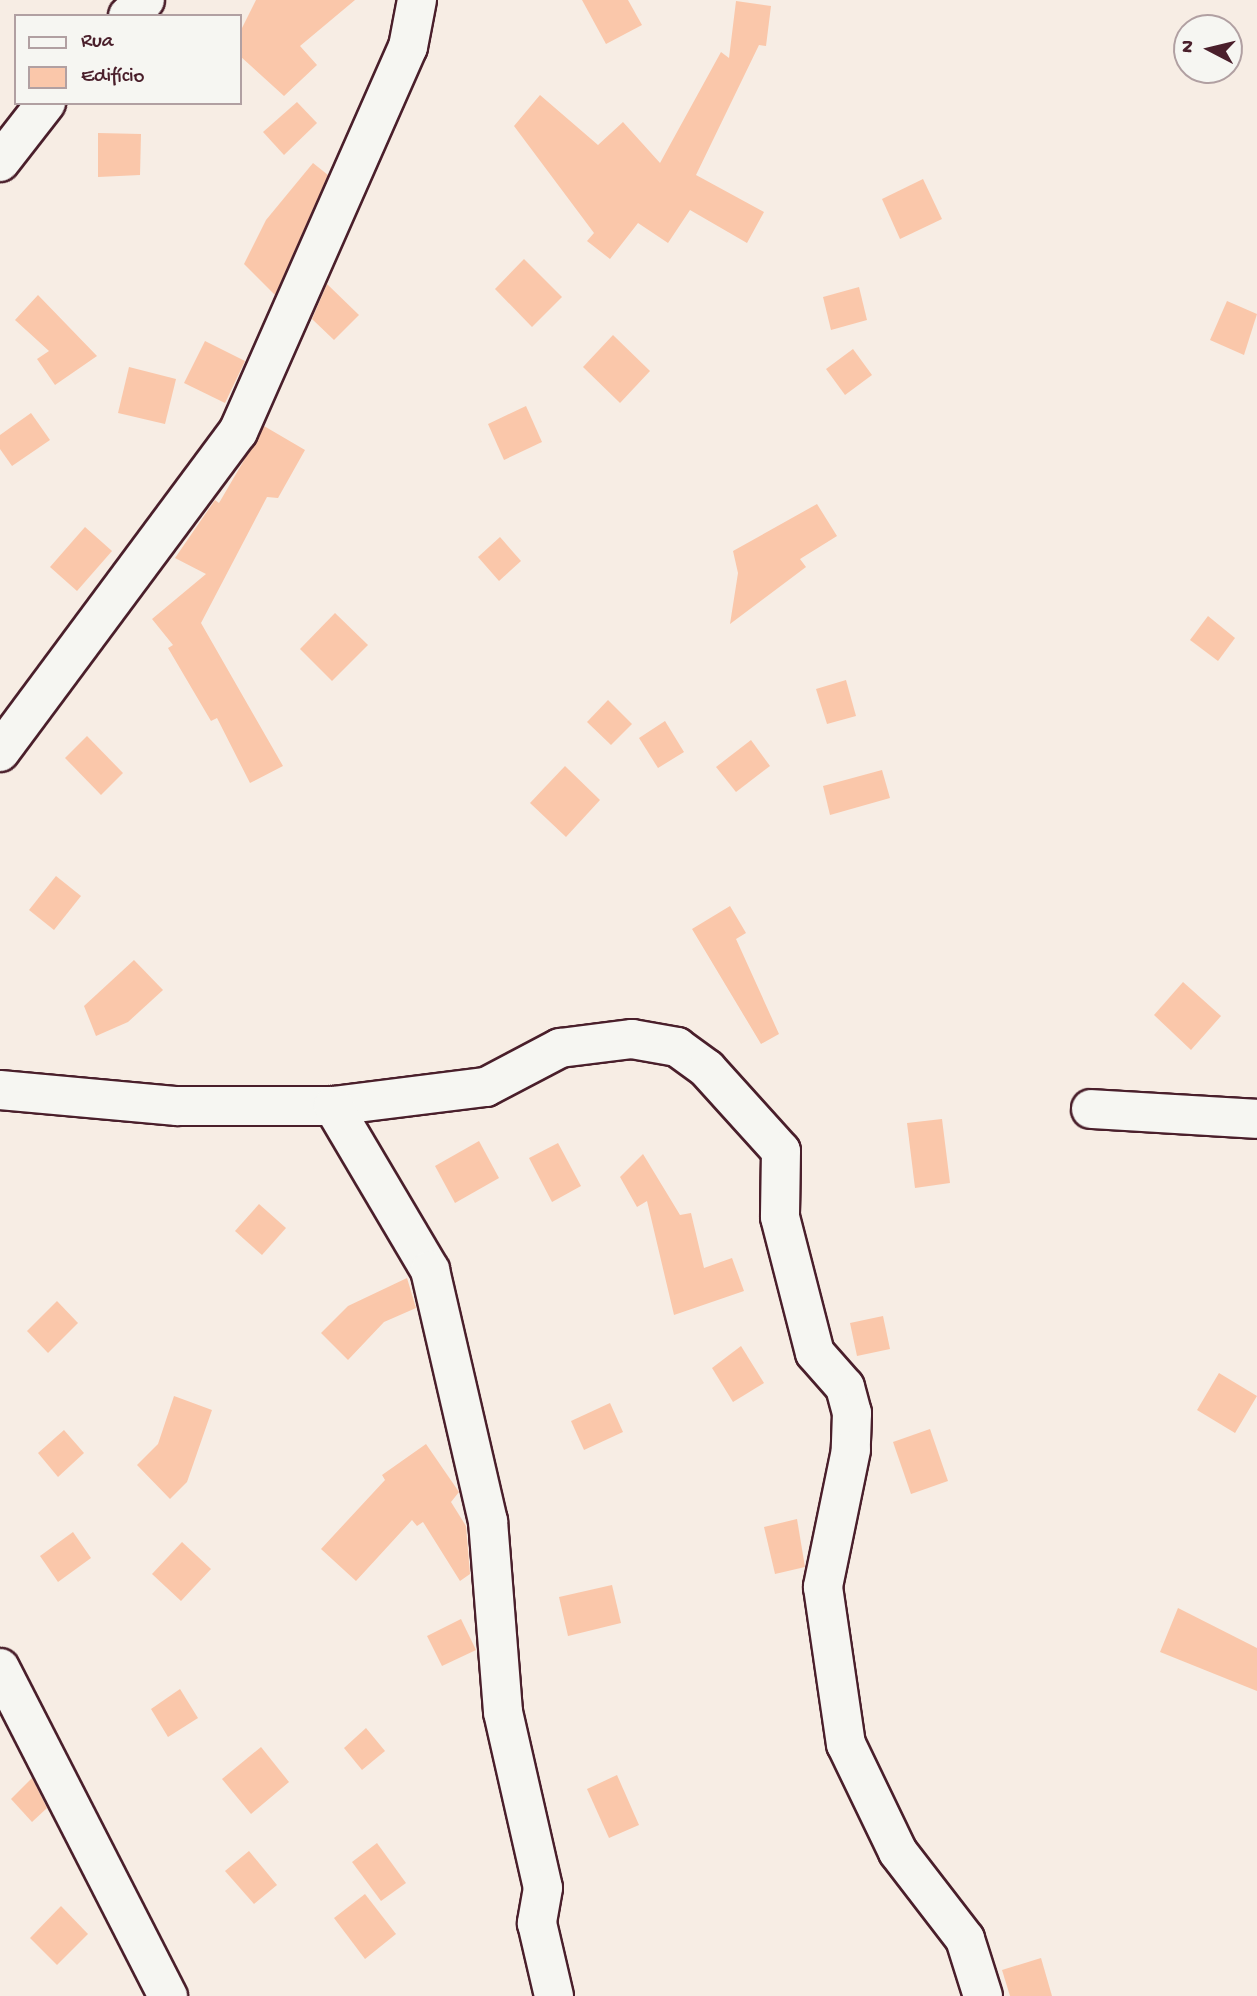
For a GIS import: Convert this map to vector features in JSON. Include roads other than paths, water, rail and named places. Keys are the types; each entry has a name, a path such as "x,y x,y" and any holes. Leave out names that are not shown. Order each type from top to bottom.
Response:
{"street":[{"path":"130,14 145,0"},
{"path":"0,752 239,432 408,47 417,0"},
{"path":"0,162 44,105"},
{"path":"0,1090 177,1106 333,1106 486,1087 560,1048 632,1039 677,1047 706,1069 781,1151 780,1217 815,1353 845,1387 852,1413 851,1450 822,1587 846,1744 898,1852 965,1939 983,1996"},
{"path":"333,1106 430,1270 488,1521 503,1712 543,1888 537,1923 554,1996"},
{"path":"1091,1109 1257,1119"},
{"path":"0,1668 168,1996"}]}
